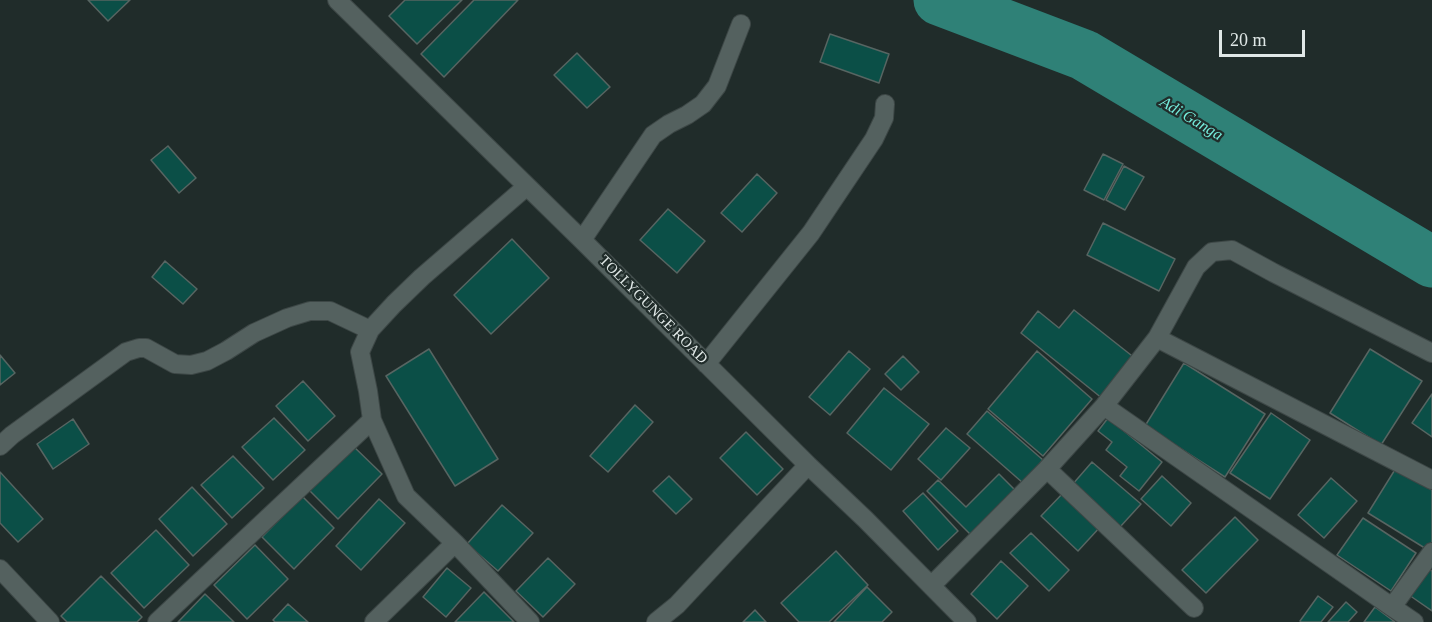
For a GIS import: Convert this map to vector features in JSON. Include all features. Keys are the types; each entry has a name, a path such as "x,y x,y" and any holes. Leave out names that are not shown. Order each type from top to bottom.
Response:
{"street":[{"name":"TOLLYGUNGE ROAD","path":"337,0 967,622"},
{"path":"582,240 653,135 703,104 717,86 741,24"},
{"path":"706,364 811,233 874,140 884,118 885,104"},
{"path":"526,187 394,304 369,330 360,352 372,420 406,496 455,543 530,622"},
{"path":"932,585 1047,469 1104,406 1157,338 1196,267 1212,252 1232,250 1432,353"},
{"path":"0,446 126,352 146,348 175,364 191,365 207,361 254,333 287,318 310,311 330,311 369,330"},
{"path":"1157,338 1432,480"},
{"path":"1104,406 1414,622"},
{"path":"157,622 372,420"},
{"path":"656,622 677,605 807,465"},
{"path":"1047,469 1194,608"},
{"path":"374,622 455,543"},
{"path":"1392,607 1432,552"},
{"path":"0,568 50,622"}],"building":[{"path":"88,0 130,0 108,21"},
{"path":"405,0 462,0 417,44 389,16"},
{"path":"474,0 518,0 444,77 421,54"},
{"path":"830,34 889,54 879,83 820,62"},
{"path":"577,53 610,87 587,108 554,75"},
{"path":"168,146 196,178 179,193 151,160"},
{"path":"1103,154 1123,164 1104,200 1084,190"},
{"path":"1124,166 1144,177 1125,210 1106,200"},
{"path":"757,174 777,193 742,232 721,213"},
{"path":"668,209 705,241 677,273 640,240"},
{"path":"1103,223 1175,259 1159,291 1087,255"},
{"path":"512,239 549,278 491,334 454,295"},
{"path":"165,261 197,289 183,304 152,277"},
{"path":"1074,310 1136,359 1103,399 1021,333 1038,311 1059,328"},
{"path":"429,349 498,459 455,486 386,376"},
{"path":"1370,349 1422,381 1381,445 1330,413"},
{"path":"849,351 870,369 830,415 809,397"},
{"path":"1037,351 1092,399 1043,456 988,409"},
{"path":"0,355 15,373 0,385"},
{"path":"903,356 919,372 901,390 885,374"},
{"path":"1184,363 1265,414 1225,477 1145,426"},
{"path":"303,381 335,416 308,441 276,406"},
{"path":"884,388 929,424 891,470 847,433"},
{"path":"1432,394 1432,437 1412,423"},
{"path":"635,405 653,422 608,472 590,456"},
{"path":"987,411 1043,460 1023,483 967,434"},
{"path":"1271,413 1310,440 1270,499 1230,473"},
{"path":"274,418 305,450 273,480 242,447"},
{"path":"1108,418 1162,462 1139,491 1120,476 1127,467 1106,450 1112,442 1098,431"},
{"path":"73,419 89,444 53,469 37,444"},
{"path":"946,428 970,448 941,480 918,459"},
{"path":"746,432 783,469 757,495 720,458"},
{"path":"351,444 382,474 338,519 307,488"},
{"path":"233,456 264,488 232,518 201,485"},
{"path":"1092,462 1141,504 1120,527 1072,485"},
{"path":"1396,468 1432,490 1432,543 1428,550 1368,513"},
{"path":"0,472 43,519 18,542 0,523"},
{"path":"999,474 1016,491 972,536 927,491 938,480 966,507"},
{"path":"669,476 692,499 676,514 653,491"},
{"path":"1162,476 1191,503 1171,526 1141,499"},
{"path":"1331,478 1357,501 1324,538 1298,515"},
{"path":"192,487 227,524 193,556 159,519"},
{"path":"1065,491 1101,526 1078,551 1041,516"},
{"path":"923,493 958,531 938,550 903,511"},
{"path":"302,496 334,528 294,569 262,537"},
{"path":"379,499 405,523 361,570 336,546"},
{"path":"502,505 533,533 498,571 467,544"},
{"path":"1235,517 1258,540 1206,593 1182,570"},
{"path":"1363,518 1416,553 1391,591 1337,555"},
{"path":"156,530 189,565 144,608 111,573"},
{"path":"1031,533 1069,570 1049,591 1010,553"},
{"path":"255,545 288,579 247,619 214,585"},
{"path":"836,551 868,585 829,622 799,622 781,603"},
{"path":"548,558 575,584 543,617 516,591"},
{"path":"1001,561 1028,586 997,619 971,594"},
{"path":"447,568 471,588 446,617 423,597"},
{"path":"1427,568 1432,571 1432,611 1409,595"},
{"path":"101,576 142,617 137,622 67,622 61,616"},
{"path":"867,587 892,612 882,622 834,622"},
{"path":"484,592 514,622 455,622"},
{"path":"205,594 234,622 178,622"},
{"path":"1318,596 1333,607 1321,622 1301,622 1300,621"},
{"path":"1346,602 1357,612 1348,622 1328,622"},
{"path":"288,604 308,622 275,622 273,620"},
{"path":"1375,607 1395,622 1364,622"},
{"path":"755,610 766,622 743,622"}],"waterway":[{"name":"Adi Ganga","path":"939,0 1084,55 1432,262"}]}
